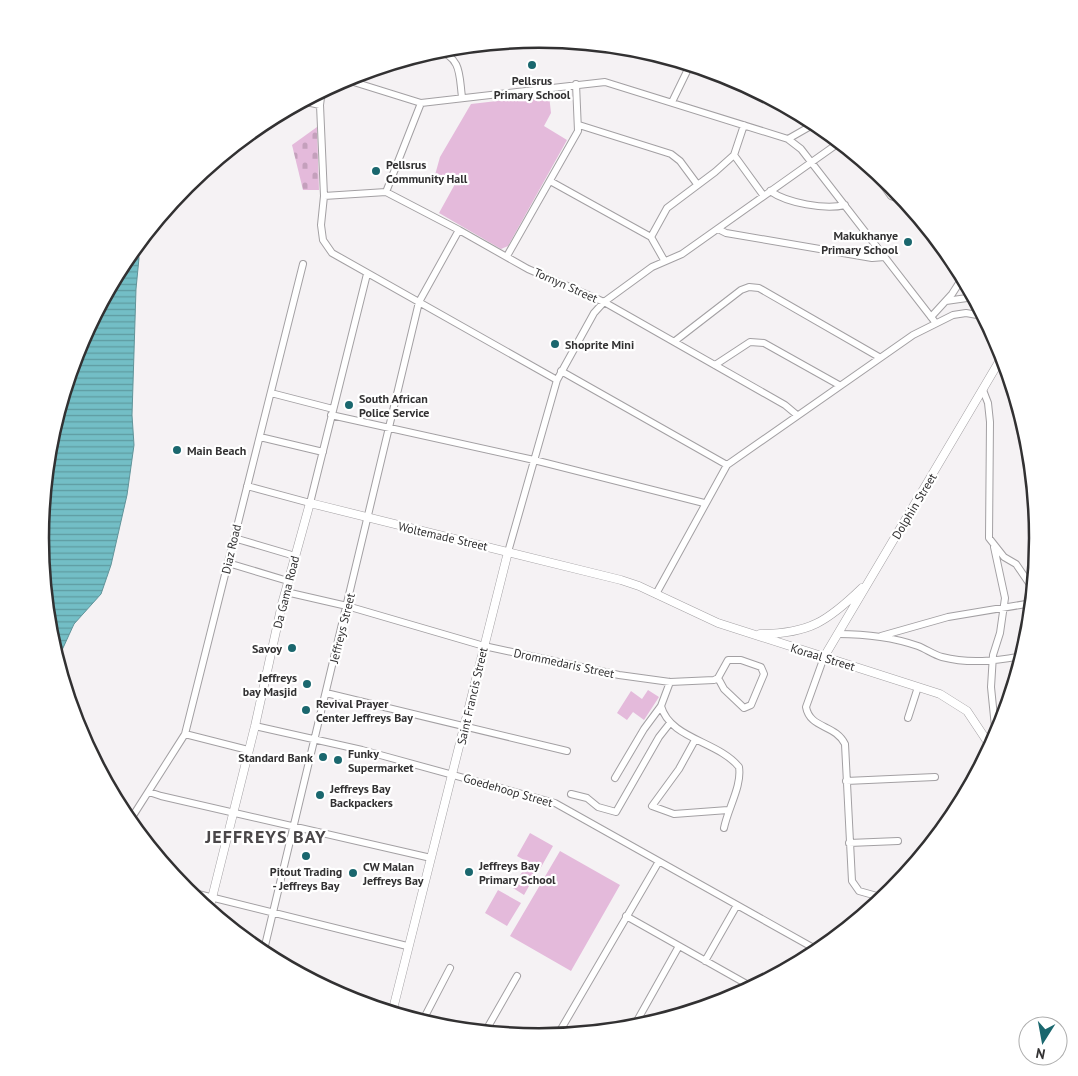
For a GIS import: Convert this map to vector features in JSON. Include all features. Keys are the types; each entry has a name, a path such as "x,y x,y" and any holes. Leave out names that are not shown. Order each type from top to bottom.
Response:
{"street":[{"path":"450,56 458,66 462,98"},
{"path":"672,102 687,71"},
{"path":"357,83 421,103 576,84 610,83 788,139 801,149 933,320"},
{"path":"507,256 550,181 579,125 576,84"},
{"path":"321,99 324,196 321,225 323,240 332,253 557,380"},
{"path":"324,196 386,192 421,103"},
{"path":"311,104 320,106"},
{"path":"579,125 671,154 680,161 697,184"},
{"path":"651,237 667,208 715,172 734,155 744,125"},
{"path":"788,139 808,128"},
{"name":"Saint Francis Street","path":"394,1006 407,946 454,774 508,552 561,371 594,313 604,302 664,260 672,260 682,254 834,146"},
{"path":"734,155 763,195"},
{"path":"550,181 651,237 664,260"},
{"path":"770,191 777,196 831,208 845,206"},
{"name":"Tornyn Street","path":"386,192 528,269 604,302 675,341 797,415"},
{"path":"718,229 726,233 872,258 885,257"},
{"name":"Jeffreys Street","path":"265,945 420,302 459,230"},
{"name":"Diaz Road","path":"134,815 185,734 303,264"},
{"name":"Da Gama Road","path":"211,902 248,750 256,726 288,582 368,274"},
{"path":"933,320 958,283"},
{"path":"675,341 741,290 749,287 759,288 879,357"},
{"path":"946,300 967,299"},
{"path":"656,594 704,503 727,465 838,385 933,320 966,312 975,314"},
{"path":"715,365 750,342 756,341 764,343 838,385"},
{"name":"Dolphin Street","path":"824,657 997,365"},
{"path":"561,371 727,465"},
{"path":"983,390 988,403 990,422 989,538 1004,557 1016,564 1027,580"},
{"path":"271,393 390,429 534,460 704,503"},
{"path":"260,436 323,452"},
{"name":"Woltemade Street","path":"247,486 640,586"},
{"path":"234,538 295,556"},
{"path":"994,545 1005,598 992,661 995,719"},
{"path":"228,562 288,582"},
{"path":"751,634 804,630 822,622 838,612 870,580"},
{"name":"Koraal Street","path":"640,586 718,623 940,694 966,711 986,740"},
{"name":"Drommedaris Street","path":"286,592 347,606 484,646 619,675 670,682 714,680 718,678"},
{"path":"880,636 948,617 1025,605"},
{"path":"838,634 880,636 916,645 941,657 992,661 1015,657"},
{"path":"824,657 806,708 808,714 816,723 836,731 841,736 844,744 851,873 854,886 864,893 874,896"},
{"path":"728,660 741,660 761,667 764,674 751,705 744,708 724,689 718,678 728,660"},
{"path":"615,778 644,729 661,706 670,682"},
{"path":"908,718 918,687"},
{"path":"326,693 567,751"},
{"path":"661,706 664,715 670,723 695,740 725,753 739,767 739,783 728,810 724,828"},
{"path":"571,794 587,798 598,807 616,812 659,737 670,723"},
{"name":"Goedehoop Street","path":"256,726 454,774 554,803 658,863 811,947"},
{"path":"185,734 248,750"},
{"path":"695,740 679,769 652,806 674,814 728,810"},
{"path":"846,782 935,777"},
{"path":"149,792 432,858"},
{"path":"849,843 898,841"},
{"path":"561,1027 658,863"},
{"path":"204,896 407,946"},
{"path":"705,961 737,905"},
{"path":"626,916 745,983"},
{"path":"637,1018 679,946"},
{"path":"426,1015 450,968"},
{"path":"489,1025 517,976"}],"green space":[{"path":"549,95 551,113 544,126 567,140 508,246 501,249 439,213 455,184 435,175 440,157 471,104"},
{"path":"317,127 319,190 303,190 292,145"},
{"path":"648,690 659,697 644,720 633,712 627,720 617,713 631,691 642,699"},
{"path":"530,833 553,846 540,869 517,856"},
{"path":"560,851 620,885 571,971 510,936"},
{"path":"526,865 537,872 524,895 513,888"},
{"path":"498,890 521,903 507,926 485,913"}],"water":[{"path":"138,255 132,415 134,445 127,495 111,565 101,594 74,624 62,651 53,602 48,538 53,474 58,442 65,411 86,350 114,293"}],"place":[{"name":"Pellsrus Primary School","path":"532,65"},
{"name":"Pellsrus Community Hall","path":"376,171"},
{"name":"Makukhanye Primary School","path":"908,242"},
{"name":"Shoprite Mini","path":"555,344"},
{"name":"South African Police Service","path":"349,405"},
{"name":"Main Beach","path":"177,450"},
{"name":"Savoy","path":"292,648"},
{"name":"Jeffreys bay Masjid","path":"307,684"},
{"name":"Revival Prayer Center Jeffreys Bay","path":"306,710"},
{"name":"Standard Bank","path":"323,757"},
{"name":"Funky Supermarket","path":"338,760"},
{"name":"Jeffreys Bay Backpackers","path":"320,795"},
{"name":"Pitout Trading - Jeffreys Bay","path":"306,856"},
{"name":"Jeffreys Bay Primary School","path":"469,872"},
{"name":"CW Malan Jeffreys Bay","path":"353,873"}],"district":[{"name":"JEFFREYS BAY","path":"266,836"}]}
